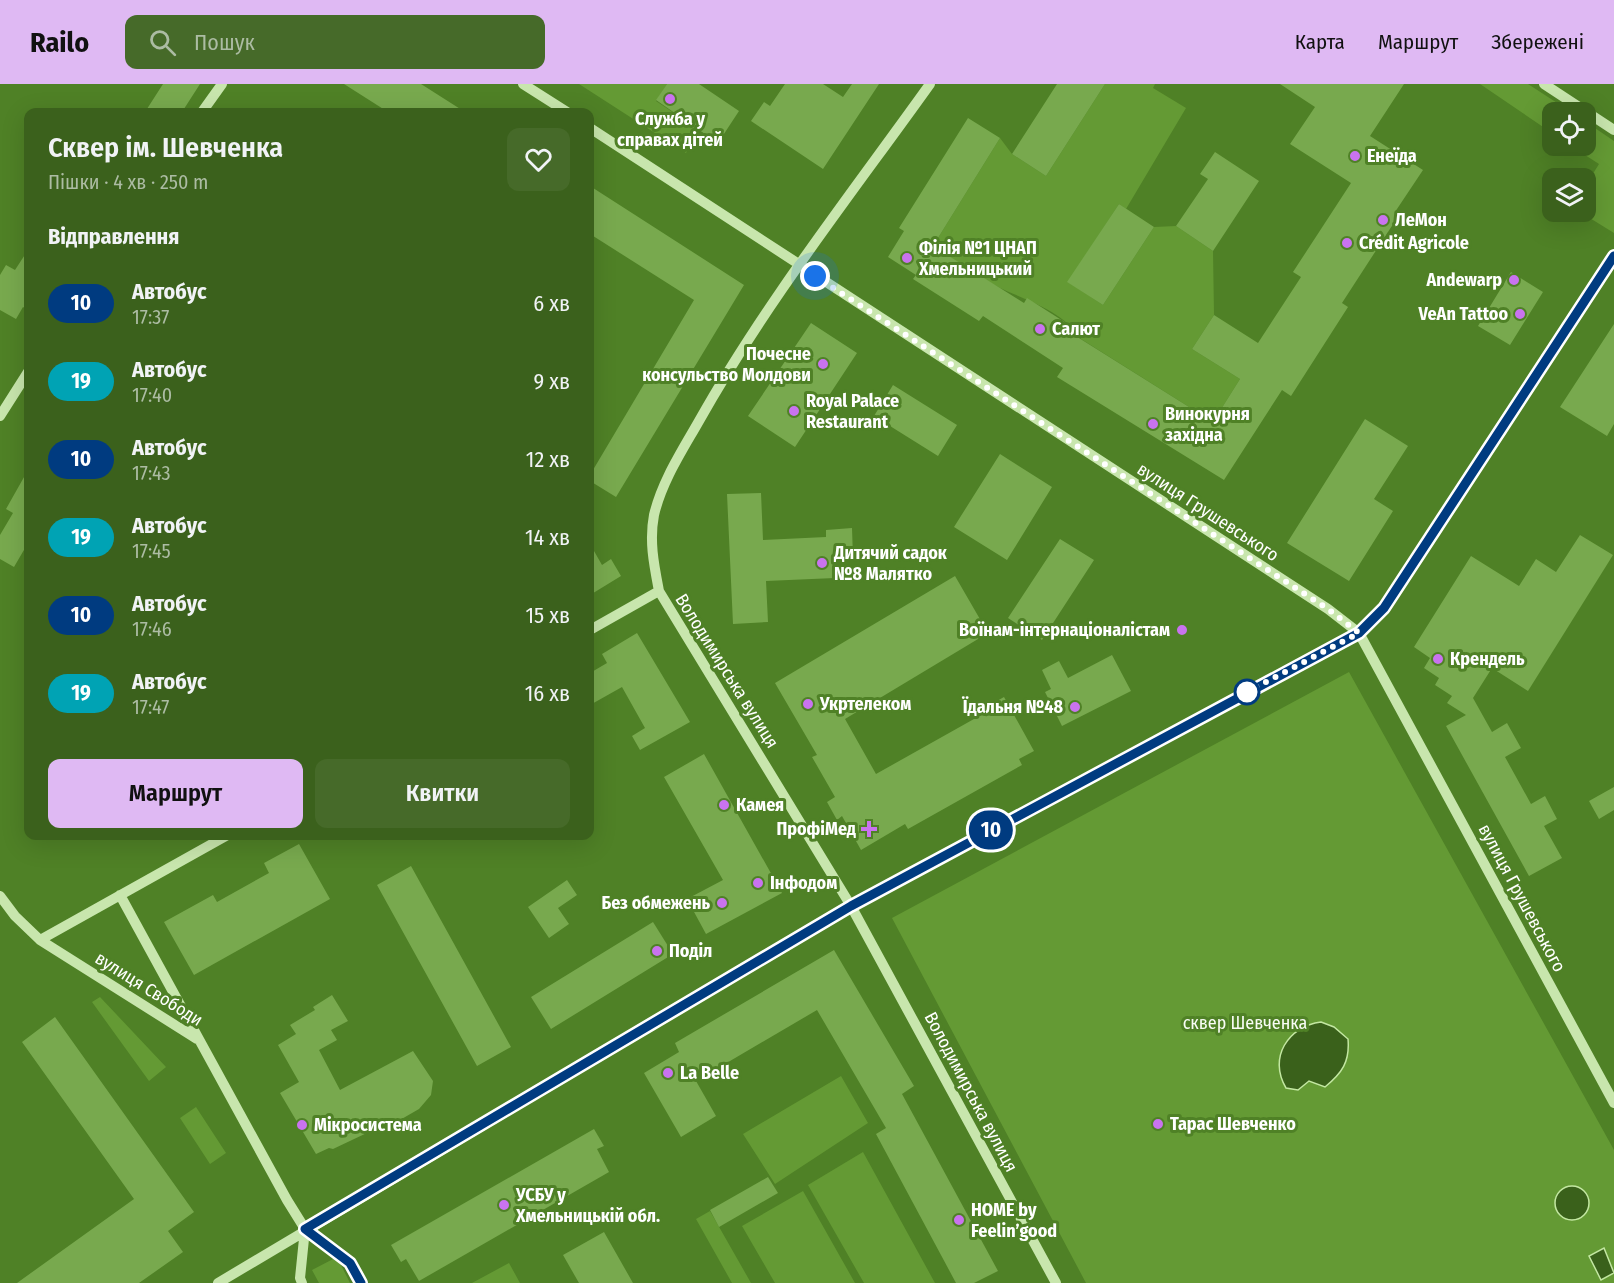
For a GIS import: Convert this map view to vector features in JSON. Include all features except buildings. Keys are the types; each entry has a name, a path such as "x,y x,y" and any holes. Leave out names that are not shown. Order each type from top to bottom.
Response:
{"street":[{"path":"205,108 222,84"},
{"path":"523,84 561,108"},
{"name":"Володимирська вулиця","path":"930,84 747,342 662,487 654,516 651,546 659,591 851,906 1056,1283"},
{"path":"1545,84 1614,130"},
{"name":"вулиця Грушевського","path":"594,131 1328,609 1359,633 1614,1103"},
{"path":"218,1283 305,1229 851,906 1359,633 1384,608 1614,256"},
{"path":"0,416 24,378"},
{"path":"594,628 659,591"},
{"path":"40,940 219,840"},
{"path":"120,895 200,1041"},
{"name":"вулиця Свободи","path":"0,896 15,916 40,940 200,1041 305,1229 350,1263 361,1283"},
{"path":"302,1283 300,1278 305,1229"}],"green space":[{"path":"579,84 667,84 656,101 698,129 686,153"},
{"path":"1105,84 1155,84 1153,88 1186,108 1126,209 1119,204 1068,282 1103,305 1154,227 1176,226 1213,251 1214,315 1192,349 1240,379 1213,422 1081,339 1074,329 1055,314 991,283 933,246 1000,138 1012,154 1046,176"},
{"path":"1480,84 1528,84 1556,102 1542,102 1542,126"},
{"path":"1596,129 1614,141 1614,233 1596,222 1596,169 1599,164 1587,156 1596,156"},
{"name":"сквер Шевченка","path":"1349,672 1614,1150 1614,1283 1086,1283 892,918"},
{"path":"100,997 166,1067 149,1081 92,1002"},
{"path":"841,1076 868,1123 775,1184 743,1134"},
{"path":"196,1107 226,1153 210,1164 180,1118"},
{"path":"863,1152 935,1283 864,1283 808,1185"},
{"path":"803,1191 855,1283 775,1283 742,1226"},
{"path":"710,1211 751,1283 732,1283 696,1219"},
{"path":"337,1257 350,1283 319,1283 312,1270"},
{"path":"509,1263 520,1283 472,1283"}],"shaded area":[{"path":"1321,1022 1334,1027 1348,1039 1348,1054 1344,1066 1325,1087 1309,1081 1298,1090 1286,1088 1279,1066 1284,1045 1299,1030"},
{"path":"1572,1186 1584,1191 1589,1203 1584,1215 1572,1220 1560,1215 1555,1203 1560,1191"},
{"path":"1604,1248 1614,1273 1601,1280 1589,1256"}],"bus line":[{"name":"10","path":"361,1283 350,1263 305,1229 851,906 1359,633 1384,608 1614,256"}],"place":[{"name":"Служба у справах дітей","path":"670,99"},
{"name":"Енеїда","path":"1355,156"},
{"name":"ЛеМон","path":"1383,220"},
{"name":"Crédit Agricole","path":"1347,243"},
{"name":"Філія №1 ЦНАП Хмельницький","path":"907,258"},
{"name":"Andewarp","path":"1514,280"},
{"name":"VeAn Tattoo","path":"1520,314"},
{"name":"Салют","path":"1040,329"},
{"name":"Почесне консульство Молдови","path":"823,364"},
{"name":"Royal Palace Restaurant","path":"794,411"},
{"name":"Винокурня західна","path":"1153,424"},
{"name":"Дитячий садок №8 Малятко","path":"822,563"},
{"name":"Воїнам-інтернаціоналістам","path":"1182,630"},
{"name":"Крендель","path":"1438,659"},
{"name":"Укртелеком","path":"808,704"},
{"name":"Їдальня №48","path":"1075,707"},
{"name":"Камея","path":"724,805"},
{"name":"ПрофіМед","path":"869,829"},
{"name":"Інфодом","path":"758,883"},
{"name":"Без обмежень","path":"722,903"},
{"name":"Поділ","path":"657,951"},
{"name":"La Belle","path":"668,1073"},
{"name":"Тарас Шевченко","path":"1158,1124"},
{"name":"Мікросистема","path":"302,1125"},
{"name":"УСБУ у Хмельницькій обл.","path":"504,1205"},
{"name":"HOME by Feelin’good","path":"959,1220"}],"route":[{"path":"815,276 1328,609 1359,633 1247,692"}]}
